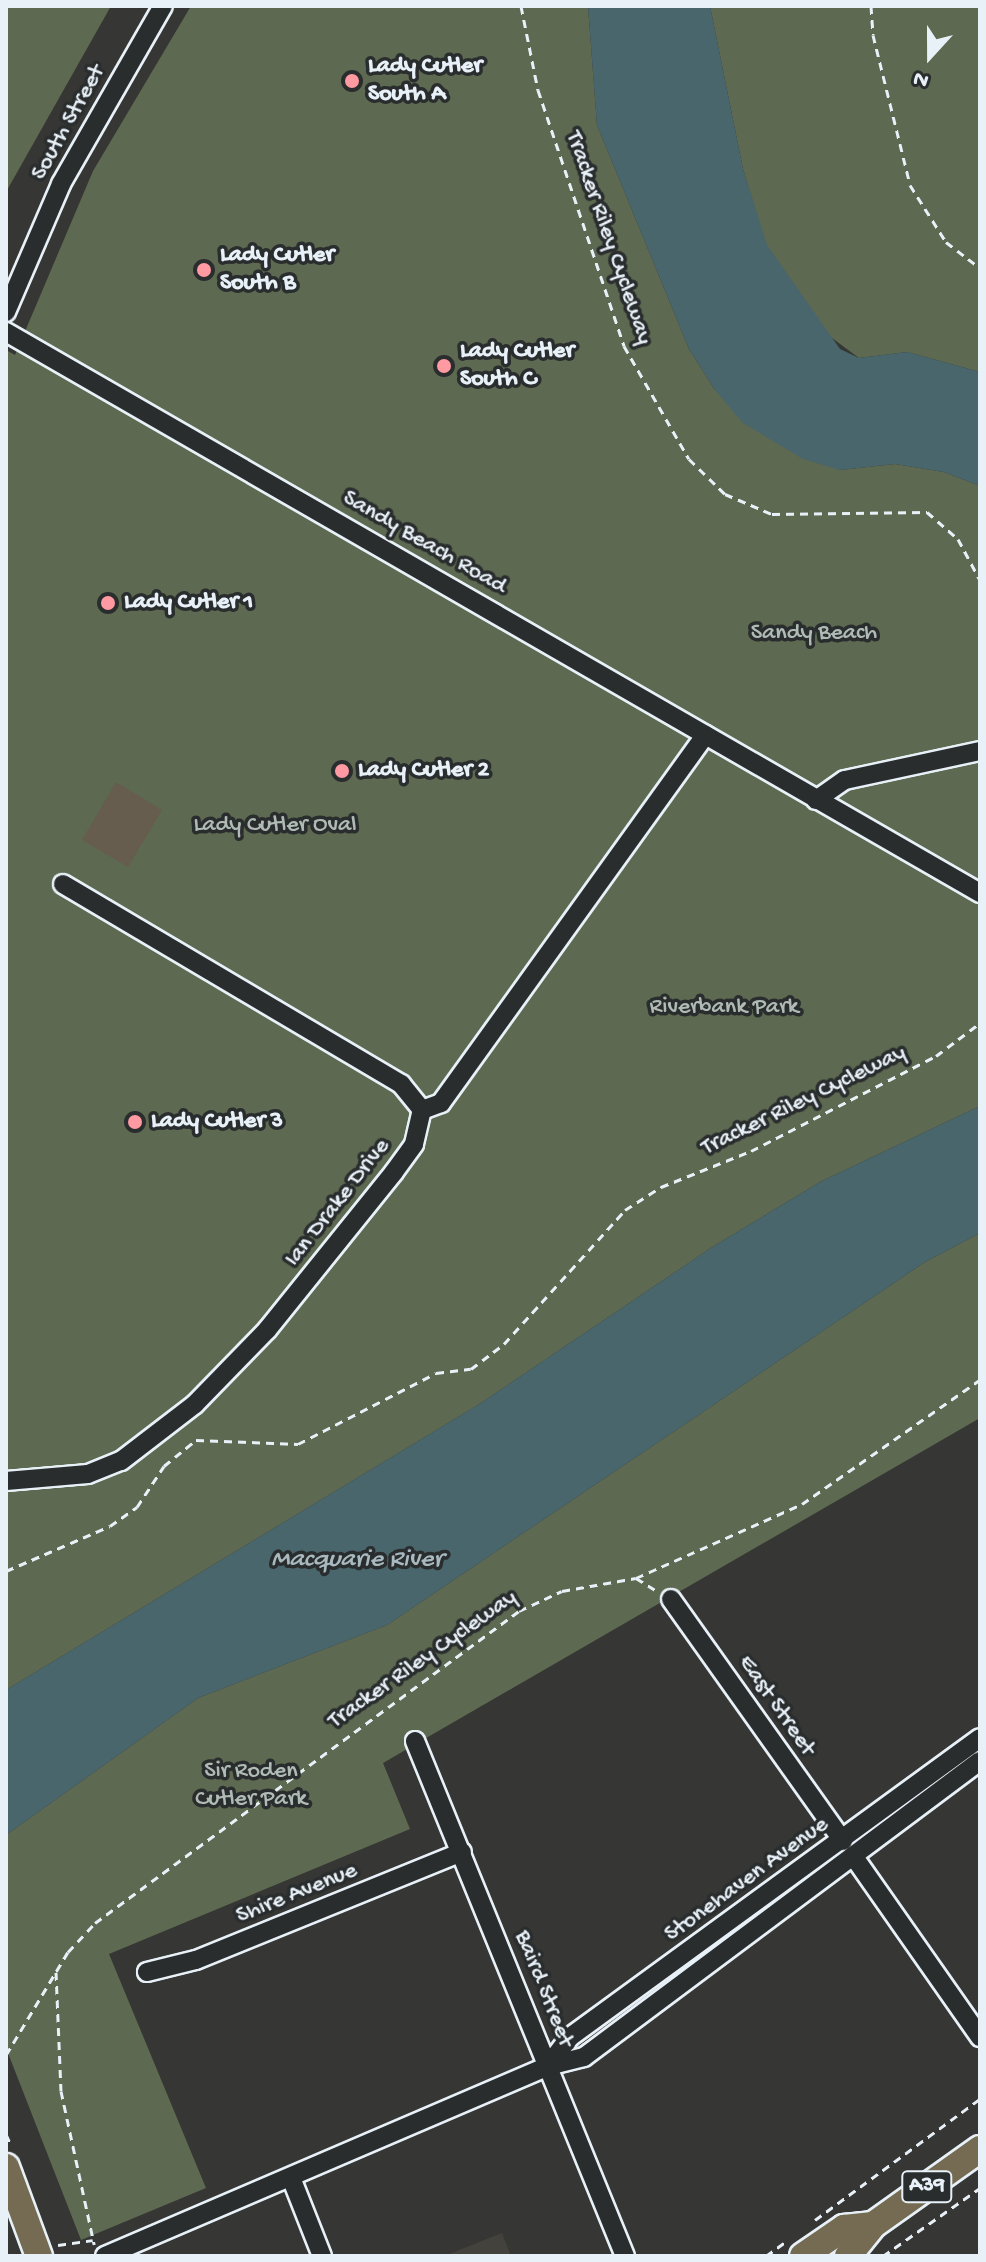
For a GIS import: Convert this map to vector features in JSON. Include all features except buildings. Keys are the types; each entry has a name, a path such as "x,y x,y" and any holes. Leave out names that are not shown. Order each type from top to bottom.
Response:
{"highway":[{"name":"A39","path":"848,2256 873,2225 980,2149"},
{"path":"6,2167 39,2256"},
{"name":"A39","path":"797,2247 844,2228 873,2225"}],"street":[{"name":"South Street","path":"6,312 61,184 158,8"},
{"name":"Sandy Beach Road","path":"6,332 980,893"},
{"path":"63,884 401,1084 422,1110 441,1103 449,1093 705,735"},
{"path":"816,800 845,780 980,751"},
{"name":"Ian Drake Drive","path":"6,1481 88,1474 121,1461 195,1404 341,1242 414,1144 422,1110"},
{"name":"East Street","path":"671,1599 977,2029"},
{"name":"Stonehaven Avenue","path":"848,1849 980,1738"},
{"name":"Baird Street","path":"415,1741 625,2256"},
{"name":"Stonehaven Avenue","path":"105,2256 292,2180 548,2066 570,2037 980,1761"},
{"name":"Shire Avenue","path":"147,1972 196,1960 462,1852"},
{"path":"292,2180 322,2256"}],"path":[{"name":"Tracker Riley Cycleway","path":"521,6 538,90 624,346 689,459 725,494 772,514 927,512 958,539 980,580"},
{"path":"871,6 873,35 910,185 946,242 980,268"},
{"name":"Tracker Riley Cycleway","path":"6,1571 110,1526 137,1507 164,1466 196,1440 298,1444 436,1373 471,1369 504,1344 625,1210 661,1187 751,1151 936,1056 980,1023"},
{"name":"Tracker Riley Cycleway","path":"6,2055 56,1972 95,1923 519,1611 562,1591 636,1578 802,1504 980,1380"},
{"path":"636,1578 671,1599"},
{"path":"56,1972 61,2091 97,2256"},
{"path":"804,2228 980,2099"},
{"path":"883,2256 980,2188"},
{"path":"60,2256 57,2245 93,2240"},
{"path":"766,2256 797,2247"}],"shaded area":[{"path":"502,2233 511,2256 444,2256"}],"green space":[{"path":"6,6 111,6 6,192"},
{"path":"191,6 588,6 597,125 689,349 715,390 840,470 895,464 944,472 980,486 980,1106 822,1181 714,1246 478,1405 6,1690 6,350 15,355 93,171"},
{"path":"710,6 980,6 980,372 907,352 859,358 828,335 766,245 743,169"},
{"name":"Sir Roden Cutler Park","path":"980,1233 980,1418 383,1763 410,1829 109,1954 206,2188 81,2240 6,2048 6,1835 198,1698 387,1625 925,1262"}],"water":[{"path":"588,6 710,6 743,169 767,245 840,349 859,358 907,352 980,372 980,486 944,472 895,464 840,470 803,459 743,423 715,390 689,349 597,125"},
{"name":"Macquarie River","path":"980,1106 980,1233 925,1262 387,1625 198,1698 6,1835 6,1690 478,1405 714,1246 822,1181"}],"place":[{"name":"Lady Cutler South A","path":"352,81"},
{"name":"Lady Cutler South B","path":"204,270"},
{"name":"Lady Cutler South C","path":"444,366"},
{"name":"Lady Cutler 1","path":"108,603"},
{"name":"Lady Cutler 2","path":"342,771"},
{"name":"Lady Cutler 3","path":"135,1122"}],"park label":[{"name":"Sandy Beach","path":"814,634"},
{"name":"Lady Cutler Oval","path":"275,826"},
{"name":"Riverbank Park","path":"724,1008"}]}
